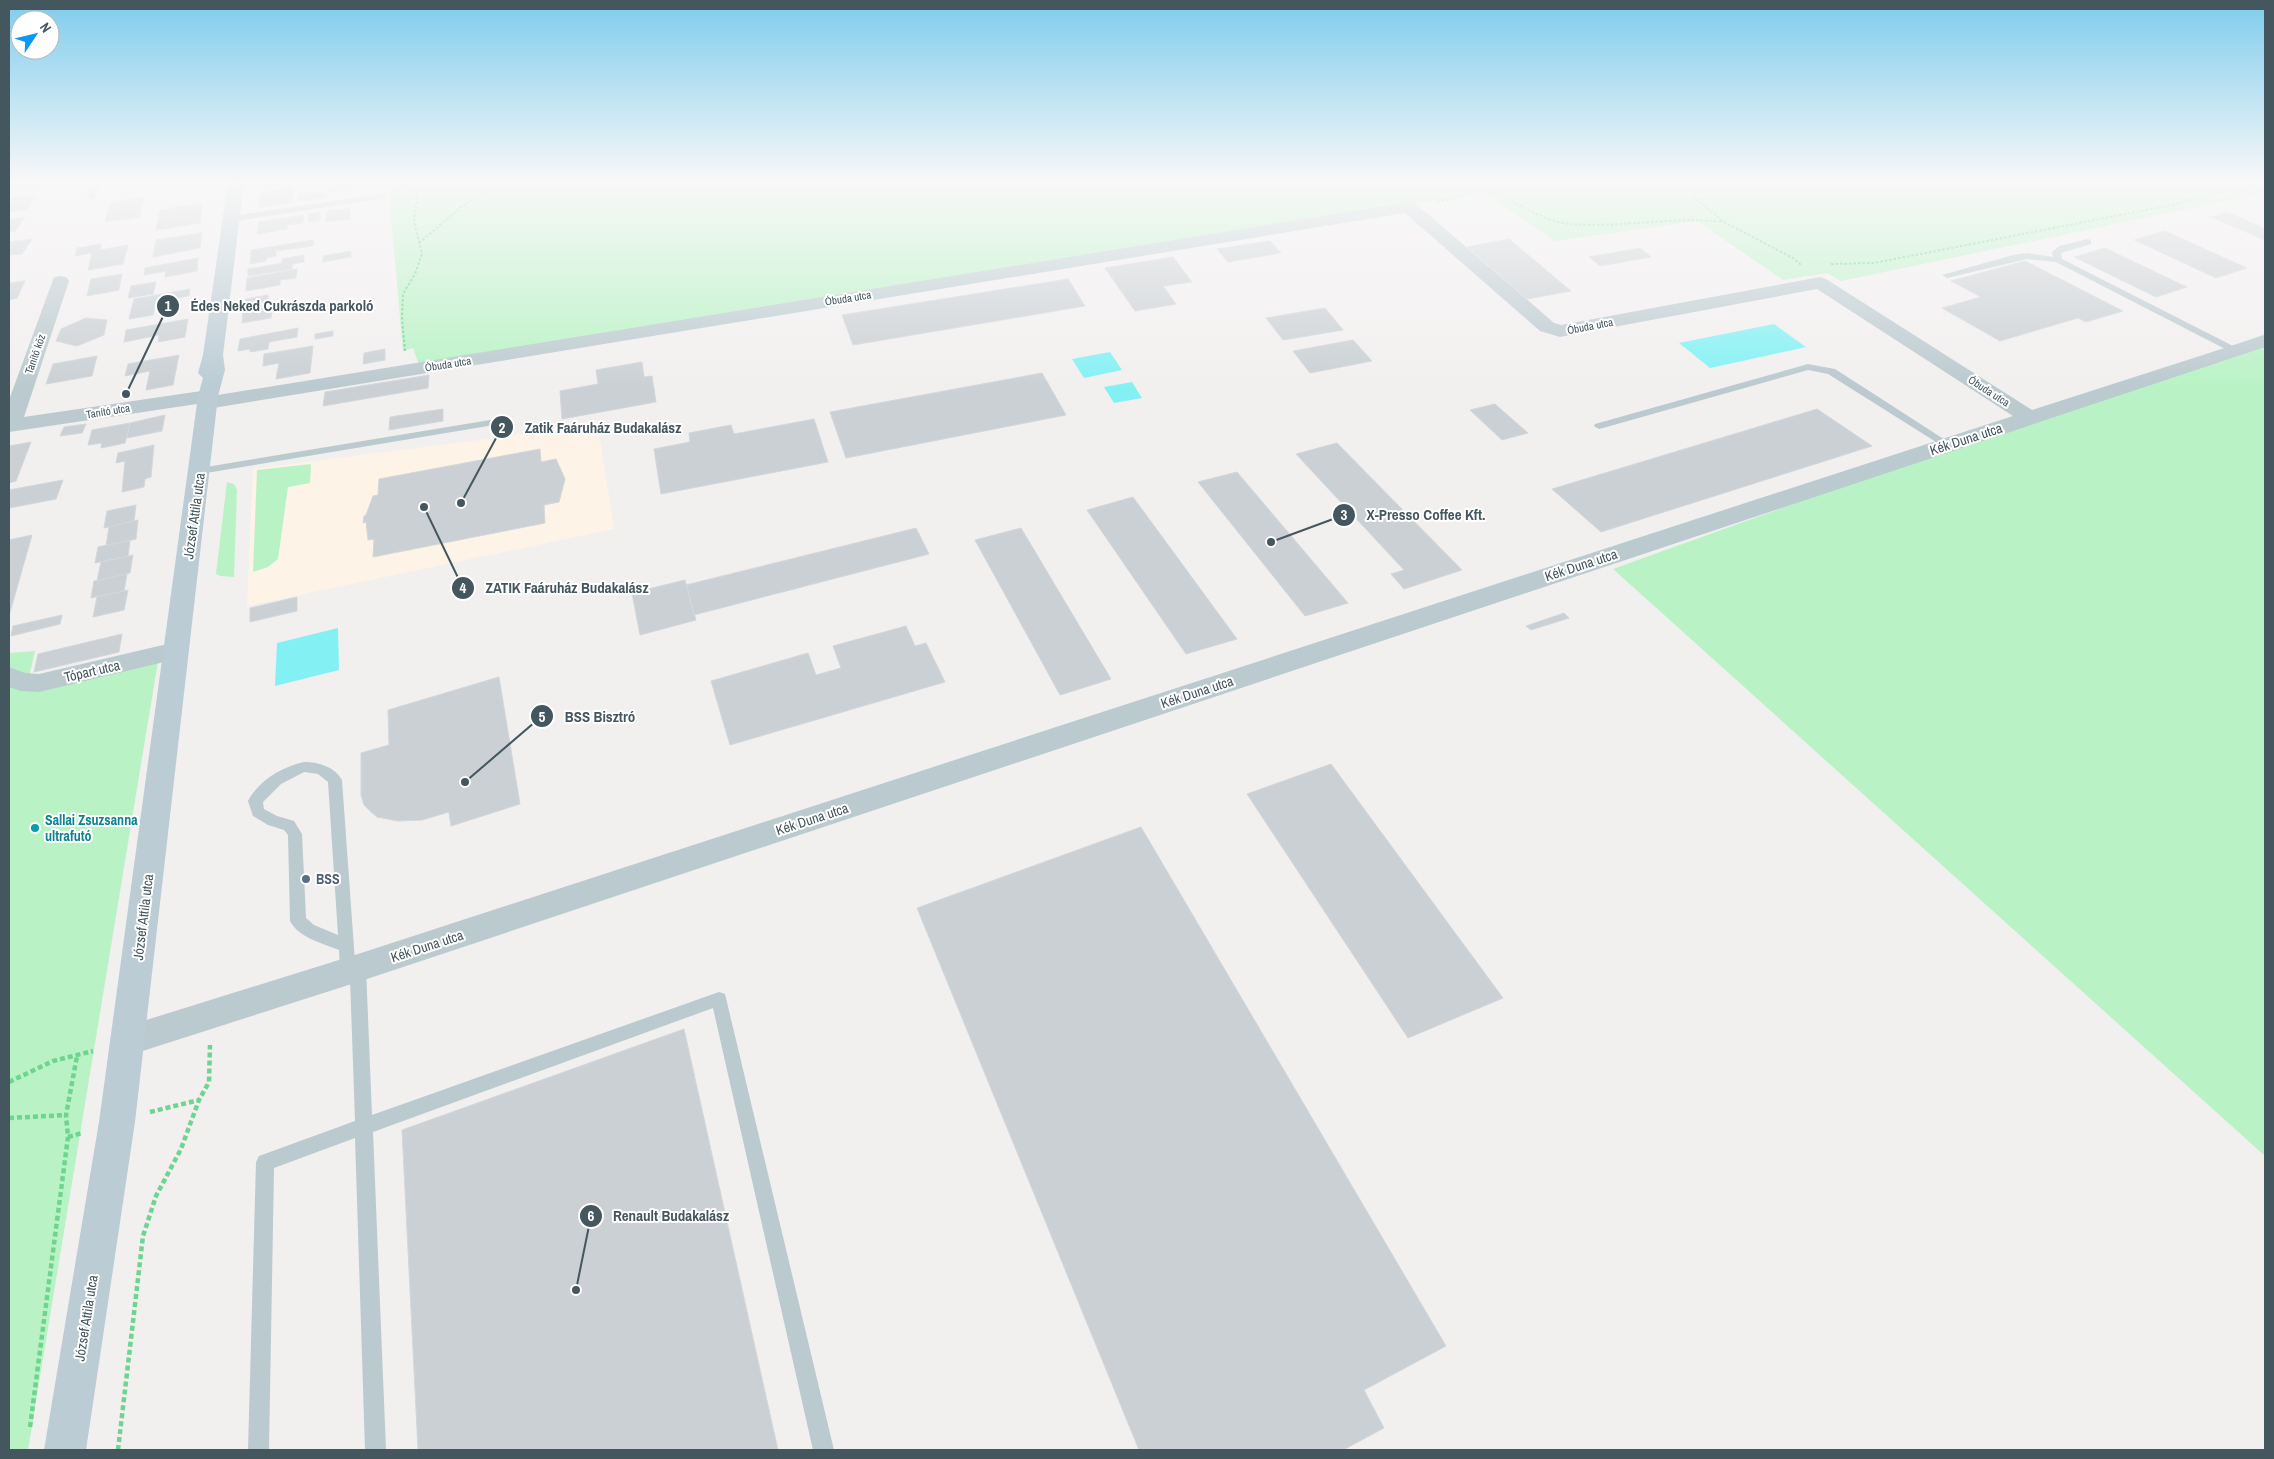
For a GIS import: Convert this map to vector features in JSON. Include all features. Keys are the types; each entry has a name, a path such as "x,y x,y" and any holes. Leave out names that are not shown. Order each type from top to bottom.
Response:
{"main road":[{"name":"József Attila utca","path":"65,1450 128,1041 200,471 208,394 215,370 213,355 226,250"}],"street":[{"name":"Óbuda utca","path":"208,394 406,371 1145,250"},
{"name":"Óbuda utca","path":"1459,250 1547,327 1560,331 1820,283 2030,418"},
{"name":"Tanító köz","path":"9,426 60,282"},
{"name":"Kék Duna utca","path":"128,1041 211,1014 351,962 2265,341"},
{"name":"Tanító utca","path":"9,426 208,394"},
{"name":"Tópart utca","path":"9,676 21,682 40,683 176,651"}],"lane":[{"path":"2058,260 2056,252 2059,250"},
{"path":"1947,275 2027,256 2058,260 2236,351"},
{"path":"1599,426 1808,366 1831,371 1948,445"},
{"path":"200,471 496,422"},
{"path":"351,962 298,921 295,834 289,825 273,821 258,812 255,800 265,788 279,777 295,770 312,767 323,770 335,780 351,962 364,1126 376,1450"},
{"path":"258,1450 265,1162 719,999 824,1450"}],"path":[{"path":"406,371 402,318 403,294 414,274 422,254 421,250"},
{"path":"1779,250 1794,258 1820,283"},
{"path":"1828,264 1874,263 1940,250"},
{"path":"1801,265 1810,265"},
{"path":"118,1450 143,1236 156,1196 181,1149 199,1100 208,1082 211,1014"},
{"path":"9,1082 53,1061 128,1041"},
{"path":"30,1431 68,1137 66,1115 77,1056"},
{"path":"9,1118 66,1115"}],"shaded area":[{"path":"597,420 614,529 247,606 253,469 503,437"}],"green space":[{"path":"394,250 1131,250 419,365 413,348 403,351"},
{"path":"1739,250 1990,250 1841,281 1827,273 1783,280"},
{"path":"2265,334 2265,1156 1613,569"},
{"path":"311,464 310,483 288,487 278,559 268,567 253,572 257,470"},
{"path":"227,482 234,484 237,490 234,577 216,574"},
{"path":"160,649 28,1450 9,1450 9,653 35,651 29,677"}],"water":[{"path":"1774,324 1806,347 1710,368 1679,343"},
{"path":"1110,352 1122,370 1084,378 1072,359"},
{"path":"1132,382 1142,398 1114,403 1104,387"},
{"path":"338,628 339,670 275,686 277,643"}],"building":[{"path":"9,250 25,250 22,254 9,255"},
{"path":"76,250 127,250 123,264 88,270 92,253 75,256"},
{"path":"154,250 189,250 153,257"},
{"path":"251,250 276,250 276,256 267,258 266,261 250,264"},
{"path":"1218,250 1278,250 1281,253 1228,262"},
{"path":"1471,250 1522,250 1571,291 1527,299"},
{"path":"1628,250 1643,250 1651,257 1600,266 1589,257"},
{"path":"2098,250 2109,250 2187,287 2156,297 2074,257"},
{"path":"2156,250 2207,250 2247,268 2216,278"},
{"path":"351,251 351,257 323,262 323,256"},
{"path":"304,255 304,262 292,264 292,269 248,276 248,269 282,263 282,259"},
{"path":"1173,257 1192,282 1163,286 1176,304 1135,311 1105,268"},
{"path":"198,258 197,271 165,277 166,271 144,275 145,268"},
{"path":"2025,261 2123,311 2086,322 2078,318 2000,341 1942,308 1981,297 1951,281"},
{"path":"297,269 296,278 280,280 280,285 246,291 247,278"},
{"path":"122,274 119,290 87,296 91,279"},
{"path":"1068,279 1085,306 853,345 842,315"},
{"path":"25,281 17,298 9,300 9,283"},
{"path":"156,282 153,294 128,298 131,286"},
{"path":"190,289 189,296 156,302 153,315 129,319 134,299"},
{"path":"268,295 268,301 245,304 246,299"},
{"path":"273,303 271,318 242,323 243,309"},
{"path":"1325,308 1343,330 1283,340 1266,318"},
{"path":"86,318 107,320 104,335 77,346 56,341 61,329"},
{"path":"188,319 185,337 158,342 159,335 124,342 126,330"},
{"path":"298,328 297,337 269,342 268,349 250,352 250,349 238,351 240,339"},
{"path":"333,331 333,336 315,339 315,334"},
{"path":"1353,340 1372,361 1310,373 1293,351"},
{"path":"313,346 310,373 276,379 279,363 263,366 264,354"},
{"path":"385,349 385,360 363,364 364,353"},
{"path":"179,355 173,385 146,390 150,371 125,376 128,364"},
{"path":"97,356 92,376 46,384 53,364"},
{"path":"642,362 644,377 652,376 656,402 562,419 560,391 598,384 596,370"},
{"path":"1042,373 1066,415 846,458 830,412"},
{"path":"429,375 428,388 323,406 325,392"},
{"path":"1495,404 1528,433 1502,440 1470,410"},
{"path":"443,409 443,421 389,430 390,417"},
{"path":"1817,409 1872,446 1601,532 1552,489"},
{"path":"165,415 162,431 127,438 130,423"},
{"path":"814,419 828,462 661,494 654,449 690,442 689,433 731,425 734,434"},
{"path":"130,423 125,443 101,448 102,443 88,445 92,430"},
{"path":"86,424 82,433 60,436 64,427"},
{"path":"31,442 16,481 9,483 9,446"},
{"path":"1337,443 1462,570 1404,589 1391,574 1404,570 1296,454"},
{"path":"154,445 151,477 145,479 144,487 122,492 125,461 116,463 118,453"},
{"path":"540,449 541,462 556,459 565,479 559,502 544,505 545,523 373,557 374,539 368,540 366,522 363,523 373,496 378,495 379,479"},
{"path":"1237,472 1348,603 1305,616 1198,482"},
{"path":"63,480 56,499 9,508 9,490"},
{"path":"1133,497 1237,639 1186,654 1087,510"},
{"path":"136,505 134,521 104,528 107,511"},
{"path":"138,520 136,539 106,546 109,527"},
{"path":"916,528 929,554 694,615 686,585"},
{"path":"1021,528 1111,679 1060,695 975,540"},
{"path":"32,535 9,616 9,540"},
{"path":"130,540 128,556 95,563 98,547"},
{"path":"133,555 130,573 97,581 101,562"},
{"path":"127,574 124,591 91,598 94,581"},
{"path":"685,580 696,620 640,635 632,593"},
{"path":"128,590 124,610 93,617 97,597"},
{"path":"297,597 297,611 250,622 250,608"},
{"path":"1564,613 1569,618 1531,630 1526,626"},
{"path":"62,615 60,624 11,636 13,626"},
{"path":"906,626 915,646 926,643 945,682 730,745 711,681 808,653 816,675 841,668 833,646"},
{"path":"122,634 119,652 34,672 38,654"},
{"path":"499,677 520,804 451,826 449,812 422,820 398,821 377,817 364,805 361,795 361,753 389,745 388,710"},
{"path":"1331,764 1503,998 1408,1038 1247,794"},
{"path":"1141,827 1446,1346 1364,1390 1384,1428 1343,1450 1139,1450 917,908"},
{"path":"684,1029 778,1450 418,1450 402,1130"}],"place":[{"name":"Édes Neked Cukrászda parkoló","path":"126,394"},
{"name":"Zatik Faáruház Budakalász","path":"461,503"},
{"name":"ZATIK Faáruház Budakalász","path":"424,507"},
{"name":"X-Presso Coffee Kft.","path":"1271,542"},
{"name":"BSS Bisztró","path":"465,782"},
{"name":"Sallai Zsuzsanna ultrafutó","path":"35,828"},
{"name":"BSS","path":"306,879"},
{"name":"Renault Budakalász","path":"576,1290"}]}
